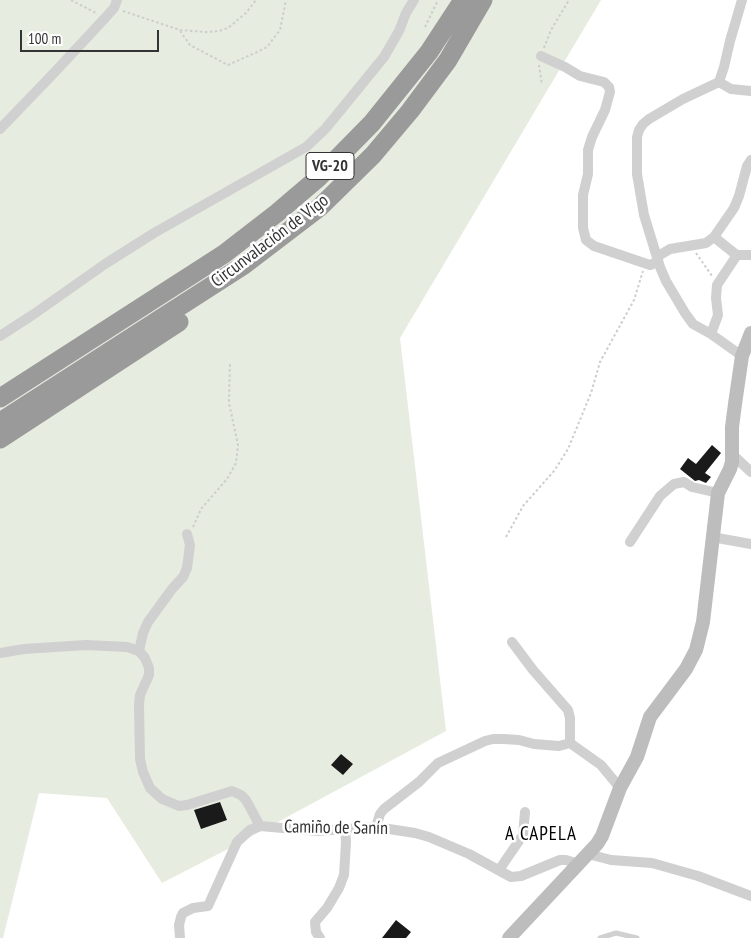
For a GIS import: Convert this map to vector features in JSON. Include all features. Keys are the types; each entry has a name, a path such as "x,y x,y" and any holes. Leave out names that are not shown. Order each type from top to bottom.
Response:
{"highway":[{"name":"Circunvalación de Vigo","path":"0,398 224,254 310,185 372,123 429,52 463,0"},
{"name":"Circunvalación de Vigo","path":"0,422 244,265 320,207 373,155 410,111 448,60 483,0"},
{"path":"0,439 129,356 222,293 298,234 320,207"},
{"path":"0,389 28,380"}],"street":[{"path":"0,336 137,243 311,142 326,128 384,57 414,0"},
{"path":"742,0 719,82 656,114 643,124 637,137 637,174 642,205 662,272 694,324 742,356"},
{"path":"0,128 106,17 115,4"},
{"path":"541,56 580,76 604,82 609,88 610,92 605,110 588,150 588,174 583,195 584,236 594,246 645,265 652,265 666,251 706,243 714,237 734,208 740,196 747,166 751,160"},
{"path":"719,82 732,89 751,90"},
{"path":"714,237 729,251 737,255 751,255"},
{"path":"711,334 718,315 717,284 737,255"},
{"path":"509,938 584,859 602,836 620,788 637,757 650,718 686,669 696,650 703,622 718,493 730,469 733,456 732,426 742,356 751,333"},
{"path":"733,456 751,472"},
{"path":"630,542 660,496 674,484 684,482 692,487 718,493"},
{"path":"0,653 24,649 86,645 127,647 139,651 143,633 148,622 183,577 187,568 190,545 187,534"},
{"path":"712,538 751,544"},
{"path":"512,642 533,670 568,710 570,718 570,743"},
{"name":"Camiño de Sanín","path":"139,651 145,658 149,668 140,695 139,705 140,759 150,788 162,800 179,806 232,791 240,794 246,800 260,826"},
{"path":"376,827 380,814 390,803 419,782 438,763 461,751 493,739 519,740 534,744 559,746 570,743"},
{"path":"570,743 601,765 620,788"},
{"path":"499,870 523,835 526,812"},
{"name":"Camiño de Sanín","path":"180,938 179,925 181,917 193,908 208,906 237,842 250,830 260,826 317,830 376,827 422,834 469,854 508,875 516,877 560,860 584,859 652,863 698,876 751,896"},
{"path":"320,938 316,932 315,922 327,908 339,888 344,875 346,829"}],"lane":[{"path":"600,938 616,933 638,938"}],"path":[{"path":"72,0 106,17"},
{"path":"115,4 180,30 206,32 228,28 246,14 256,0"},
{"path":"180,30 190,45 228,65 266,47 280,30 286,0"},
{"path":"425,27 438,0"},
{"path":"542,85 539,72 541,56 551,30 569,0"},
{"path":"690,246 717,284"},
{"path":"506,537 523,506 554,471 568,449 591,393 600,362 634,300 645,265"},
{"path":"187,534 194,527 201,509 227,479 236,463 238,445 229,403 230,362"}],"shaded area":[{"path":"0,0 601,0 400,338 446,731 162,883 107,798 39,793 3,938 0,938"}],"building":[{"path":"712,445 721,453 705,473 711,477 706,483 699,480 695,481 680,469 688,458 696,464"},
{"path":"341,754 353,764 343,775 331,765"},
{"path":"220,802 227,820 201,829 194,810"},
{"path":"396,920 411,932 406,938 382,938"}],"district":[{"name":"A CAPELA","path":"541,835"}]}
